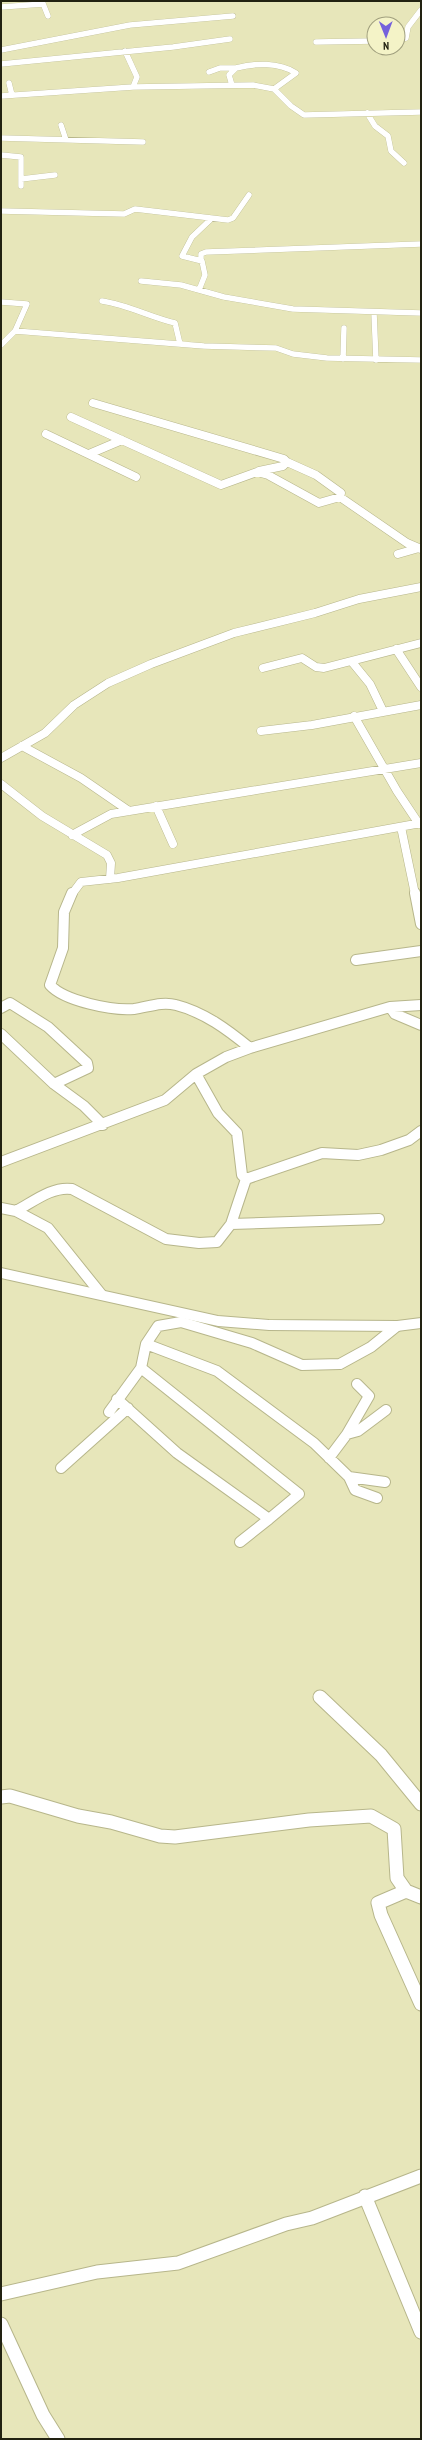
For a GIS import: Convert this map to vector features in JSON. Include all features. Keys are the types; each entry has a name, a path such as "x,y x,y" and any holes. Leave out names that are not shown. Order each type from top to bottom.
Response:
{"main road":[{"path":"1,1273 101,1294 184,1319 269,1325 397,1326 421,1323"}],"street":[{"path":"1,7 42,2 48,16"},
{"path":"406,38 408,27 421,10"},
{"path":"1,50 130,25 233,16"},
{"path":"412,20 421,21"},
{"path":"1,64 51,56 180,47 230,39"},
{"path":"316,42 366,41"},
{"path":"125,51 136,76 134,87"},
{"path":"209,72 220,68 282,65 296,73 274,89"},
{"path":"232,85 229,75 236,68"},
{"path":"9,83 12,95"},
{"path":"1,96 134,87 232,85 274,89 291,106 304,115 421,112"},
{"path":"367,113 375,126 388,136 391,150 404,163"},
{"path":"61,125 66,140"},
{"path":"1,138 143,142"},
{"path":"1,155 21,157 21,186"},
{"path":"21,179 56,175"},
{"path":"1,211 124,214 135,209 210,220 232,220 249,195"},
{"path":"201,259 182,256 192,237 210,220"},
{"path":"199,290 205,275 201,254 206,252 421,244"},
{"path":"140,281 182,285 250,303 293,309 374,313 421,313"},
{"path":"102,301 126,305 147,316 175,323 180,344"},
{"path":"1,302 27,304 15,331 1,345"},
{"path":"374,313 376,360"},
{"path":"344,328 344,360"},
{"path":"15,331 180,344 262,347 293,354 344,360 421,360"},
{"path":"93,403 284,460 316,476 341,493 340,497 407,543 420,549"},
{"path":"71,417 221,485 257,472 283,466 287,462"},
{"path":"46,434 136,477"},
{"path":"89,454 122,440"},
{"path":"257,472 268,475 320,504 340,497"},
{"path":"398,554 420,549"},
{"path":"1,758 45,733 74,705 94,692 150,664 234,632 315,613 359,599 417,588 421,595"},
{"path":"263,668 302,658 320,668 352,662 421,642"},
{"path":"396,649 421,687"},
{"path":"352,662 370,684 383,711"},
{"path":"261,731 421,705"},
{"path":"250,1048 218,1023 176,1005 162,1004 123,1008 74,999 62,995 52,989 51,979 63,948 64,912 74,889 81,882 110,879 420,824 384,769 354,716"},
{"path":"22,746 81,778 129,811"},
{"path":"72,835 104,816 156,806 421,763"},
{"path":"1,784 42,816 107,855 112,863 110,879"},
{"path":"156,806 173,844"},
{"path":"401,827 421,924"},
{"path":"356,960 421,951"},
{"path":"1,1008 10,1003 48,1027 87,1063 88,1068 54,1084"},
{"path":"1,1162 103,1125 164,1100 196,1074 226,1057 250,1048 390,1007 421,1005"},
{"path":"390,1007 395,1014 421,1025"},
{"path":"1,1034 54,1084 84,1106 103,1125"},
{"path":"196,1074 218,1113 237,1133 242,1175 246,1179"},
{"path":"246,1179 322,1153 358,1155 381,1150 409,1140 421,1131"},
{"path":"16,1211 57,1189 65,1188 174,1242 218,1242 224,1231 231,1224 232,1217 242,1195 246,1179"},
{"path":"1,1208 16,1211 48,1228 101,1294"},
{"path":"231,1224 379,1218"},
{"path":"108,1412 141,1368 146,1344 158,1326 184,1319 252,1343 302,1365 340,1364 371,1347 397,1326"},
{"path":"146,1344 217,1371 314,1444 349,1477 355,1490 377,1498"},
{"path":"141,1368 251,1453 299,1494 269,1520 240,1542"},
{"path":"329,1458 347,1434 369,1396 357,1384"},
{"path":"117,1399 177,1453 230,1489 269,1520"},
{"path":"61,1468 128,1408"},
{"path":"347,1434 358,1431 386,1410"},
{"path":"349,1477 385,1482"},
{"path":"320,1697 381,1754 421,1804"},
{"path":"1,1797 10,1796 78,1816 111,1822 137,1831 175,1837 309,1820 370,1816 384,1822 394,1830 397,1878 406,1892 421,1897"},
{"path":"406,1892 378,1903 380,1915 421,2004"},
{"path":"1,2294 97,2272 178,2263 286,2224 312,2218 365,2196 421,2176"},
{"path":"365,2196 421,2332"},
{"path":"1,2324 43,2416 58,2439"}]}
